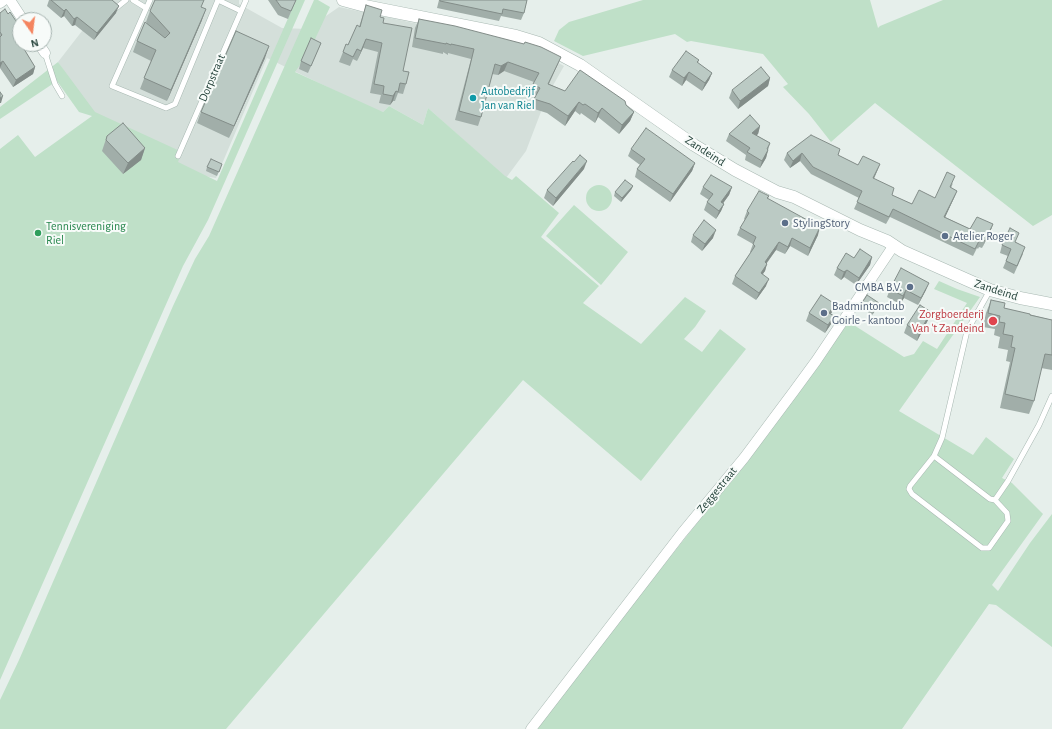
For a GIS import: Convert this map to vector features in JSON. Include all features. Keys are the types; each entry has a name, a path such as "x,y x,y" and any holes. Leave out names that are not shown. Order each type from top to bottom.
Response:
{"street":[{"path":"0,3 4,0"},
{"path":"10,0 18,12"},
{"path":"343,0 366,3"},
{"name":"Zandeind","path":"366,3 516,36 539,43 580,64 694,145 735,170 777,192 794,197 894,245 902,251 990,290 1052,304"},
{"name":"Zeggestraat","path":"531,729 682,533 744,458 802,381 894,245"}],"lane":[{"path":"116,8 126,0"},
{"path":"133,0 146,8"},
{"path":"150,0 112,86 166,108 174,104 218,0 241,11"},
{"name":"Dorpstraat","path":"178,156 246,0"},
{"path":"45,53 55,84 62,96"},
{"path":"934,456 990,499 995,500 1006,513 1008,521 989,548 982,548 910,492 910,486 934,456 943,435 967,331 990,290"},
{"path":"995,500 1008,481 1039,425 1052,396"}],"shaded area":[{"path":"106,0 239,0 239,4 282,28 307,29 339,7 479,37 538,52 564,66 547,96 526,151 506,178 428,108 423,125 389,106 383,112 377,111 267,58 216,178 185,173 90,113 58,62"}],"green space":[{"path":"296,0 305,0 208,220 183,266 0,680 0,149 18,135 35,157 92,116 79,112 57,81 0,119 0,107 58,62 95,112 182,152 178,162 217,181"},
{"path":"314,0 318,0 330,7 310,50 295,72 383,112 389,106 423,125 428,108 505,176 512,180 516,176 559,213 541,237 599,286 583,303 641,344 685,297 706,311 695,327 684,339 702,352 720,329 746,349 641,481 523,380 226,729 0,729 0,700 19,660 173,306 195,259 209,236"},
{"path":"643,0 870,0 878,28 943,0 1052,0 1052,215 1033,226 875,103 831,142 809,114 783,87 788,84 763,54 691,41 687,42 675,34 583,56 554,41 559,30 569,22"},
{"path":"599,185 608,189 612,198 608,207 599,211 590,207 586,198 590,189"},
{"path":"574,205 628,252 601,285 546,236"},
{"path":"939,281 980,297 899,411 973,455 986,437 1014,459 1002,478 1012,483 1043,514 992,585 998,591 1030,543 1052,514 1052,647 996,605 989,604 902,729 536,729 598,648 747,460 849,322 904,357 914,354 923,341 937,349 967,303 934,289"}],"building":[{"path":"51,0 112,0 119,6 97,33 77,17 74,19 66,9 64,11"},
{"path":"155,0 204,0 201,7 206,9 171,90 144,78 156,50 137,41 145,22 165,38 170,33 150,11"},
{"path":"276,0 296,0 291,11 281,7"},
{"path":"440,0 527,0 524,13 503,9 502,14"},
{"path":"366,5 382,10 380,17 384,18 383,23 412,28 403,71 409,72 406,84 400,83 398,92 396,91 393,96 383,94 384,86 374,84 382,43 366,39 361,51 357,49 353,57 343,52 346,44 348,45 357,25 360,27"},
{"path":"5,9 8,14 10,12 12,15 12,52 26,52 35,67 16,80 3,61 0,63 0,37 2,35 0,32 0,13"},
{"path":"419,19 455,26 524,44 525,42 541,47 561,57 548,84 565,91 580,70 625,101 626,105 634,112 622,125 602,108 598,113 585,104 583,105 579,102 568,116 550,104 534,99 540,88 533,84 539,73 508,62 501,66 495,64 481,117 459,111 474,49 415,38"},
{"path":"236,31 269,46 234,126 201,112"},
{"path":"311,38 321,43 311,66 301,61"},
{"path":"686,51 699,60 697,62 712,73 705,83 689,72 684,78 672,70"},
{"path":"761,67 770,78 740,101 732,90"},
{"path":"750,115 760,126 752,133 770,143 762,161 747,152 750,148 729,134"},
{"path":"123,123 145,148 128,163 106,140 107,136"},
{"path":"646,128 695,163 673,194 637,169 645,159 631,149"},
{"path":"811,135 840,149 838,155 858,165 863,156 880,164 873,178 894,188 892,195 912,204 919,190 935,198 947,172 955,176 950,187 957,191 944,217 970,229 977,217 993,224 985,241 982,239 979,241 975,249 893,209 889,217 857,202 862,191 813,167 802,153 793,161 787,153"},
{"path":"580,155 587,161 556,198 547,190"},
{"path":"211,159 222,164 219,172 207,167"},
{"path":"711,175 732,187 721,202 724,204 719,211 707,202 713,194 703,187"},
{"path":"625,180 633,186 622,198 615,192"},
{"path":"759,191 769,196 767,198 820,227 810,248 792,238 788,247 779,242 765,262 767,264 761,273 769,279 759,293 735,276 755,246 753,244 756,237 740,228 749,213 747,211"},
{"path":"704,220 716,230 705,244 693,235"},
{"path":"1010,228 1019,233 1015,242 1025,247 1017,266 1006,261 1011,249 1002,245"},
{"path":"860,249 872,257 859,278 847,270 844,272 837,268 846,253 854,258"},
{"path":"901,268 929,283 921,298 906,290 903,296 890,289"},
{"path":"821,295 835,304 829,313 834,316 828,325 809,313"},
{"path":"867,295 879,303 874,311 862,303"},
{"path":"991,300 1005,303 1004,308 1052,320 1052,355 1045,354 1034,401 1005,394 1015,348 1011,347 1013,336 1003,334 1005,323 999,322 1000,316 988,313"},
{"path":"920,305 931,312 919,333 907,325"}],"place":[{"name":"Autobedrijf Jan van Riel","path":"473,98"},
{"name":"StylingStory","path":"785,223"},
{"name":"Tennisvereniging Riel","path":"38,233"},
{"name":"Atelier Roger","path":"945,236"},
{"name":"CMBA B.V.","path":"910,287"},
{"name":"Badmintonclub Goirle - kantoor","path":"824,313"},
{"name":"Zorgboerderij Van 't Zandeind","path":"993,321"}]}
